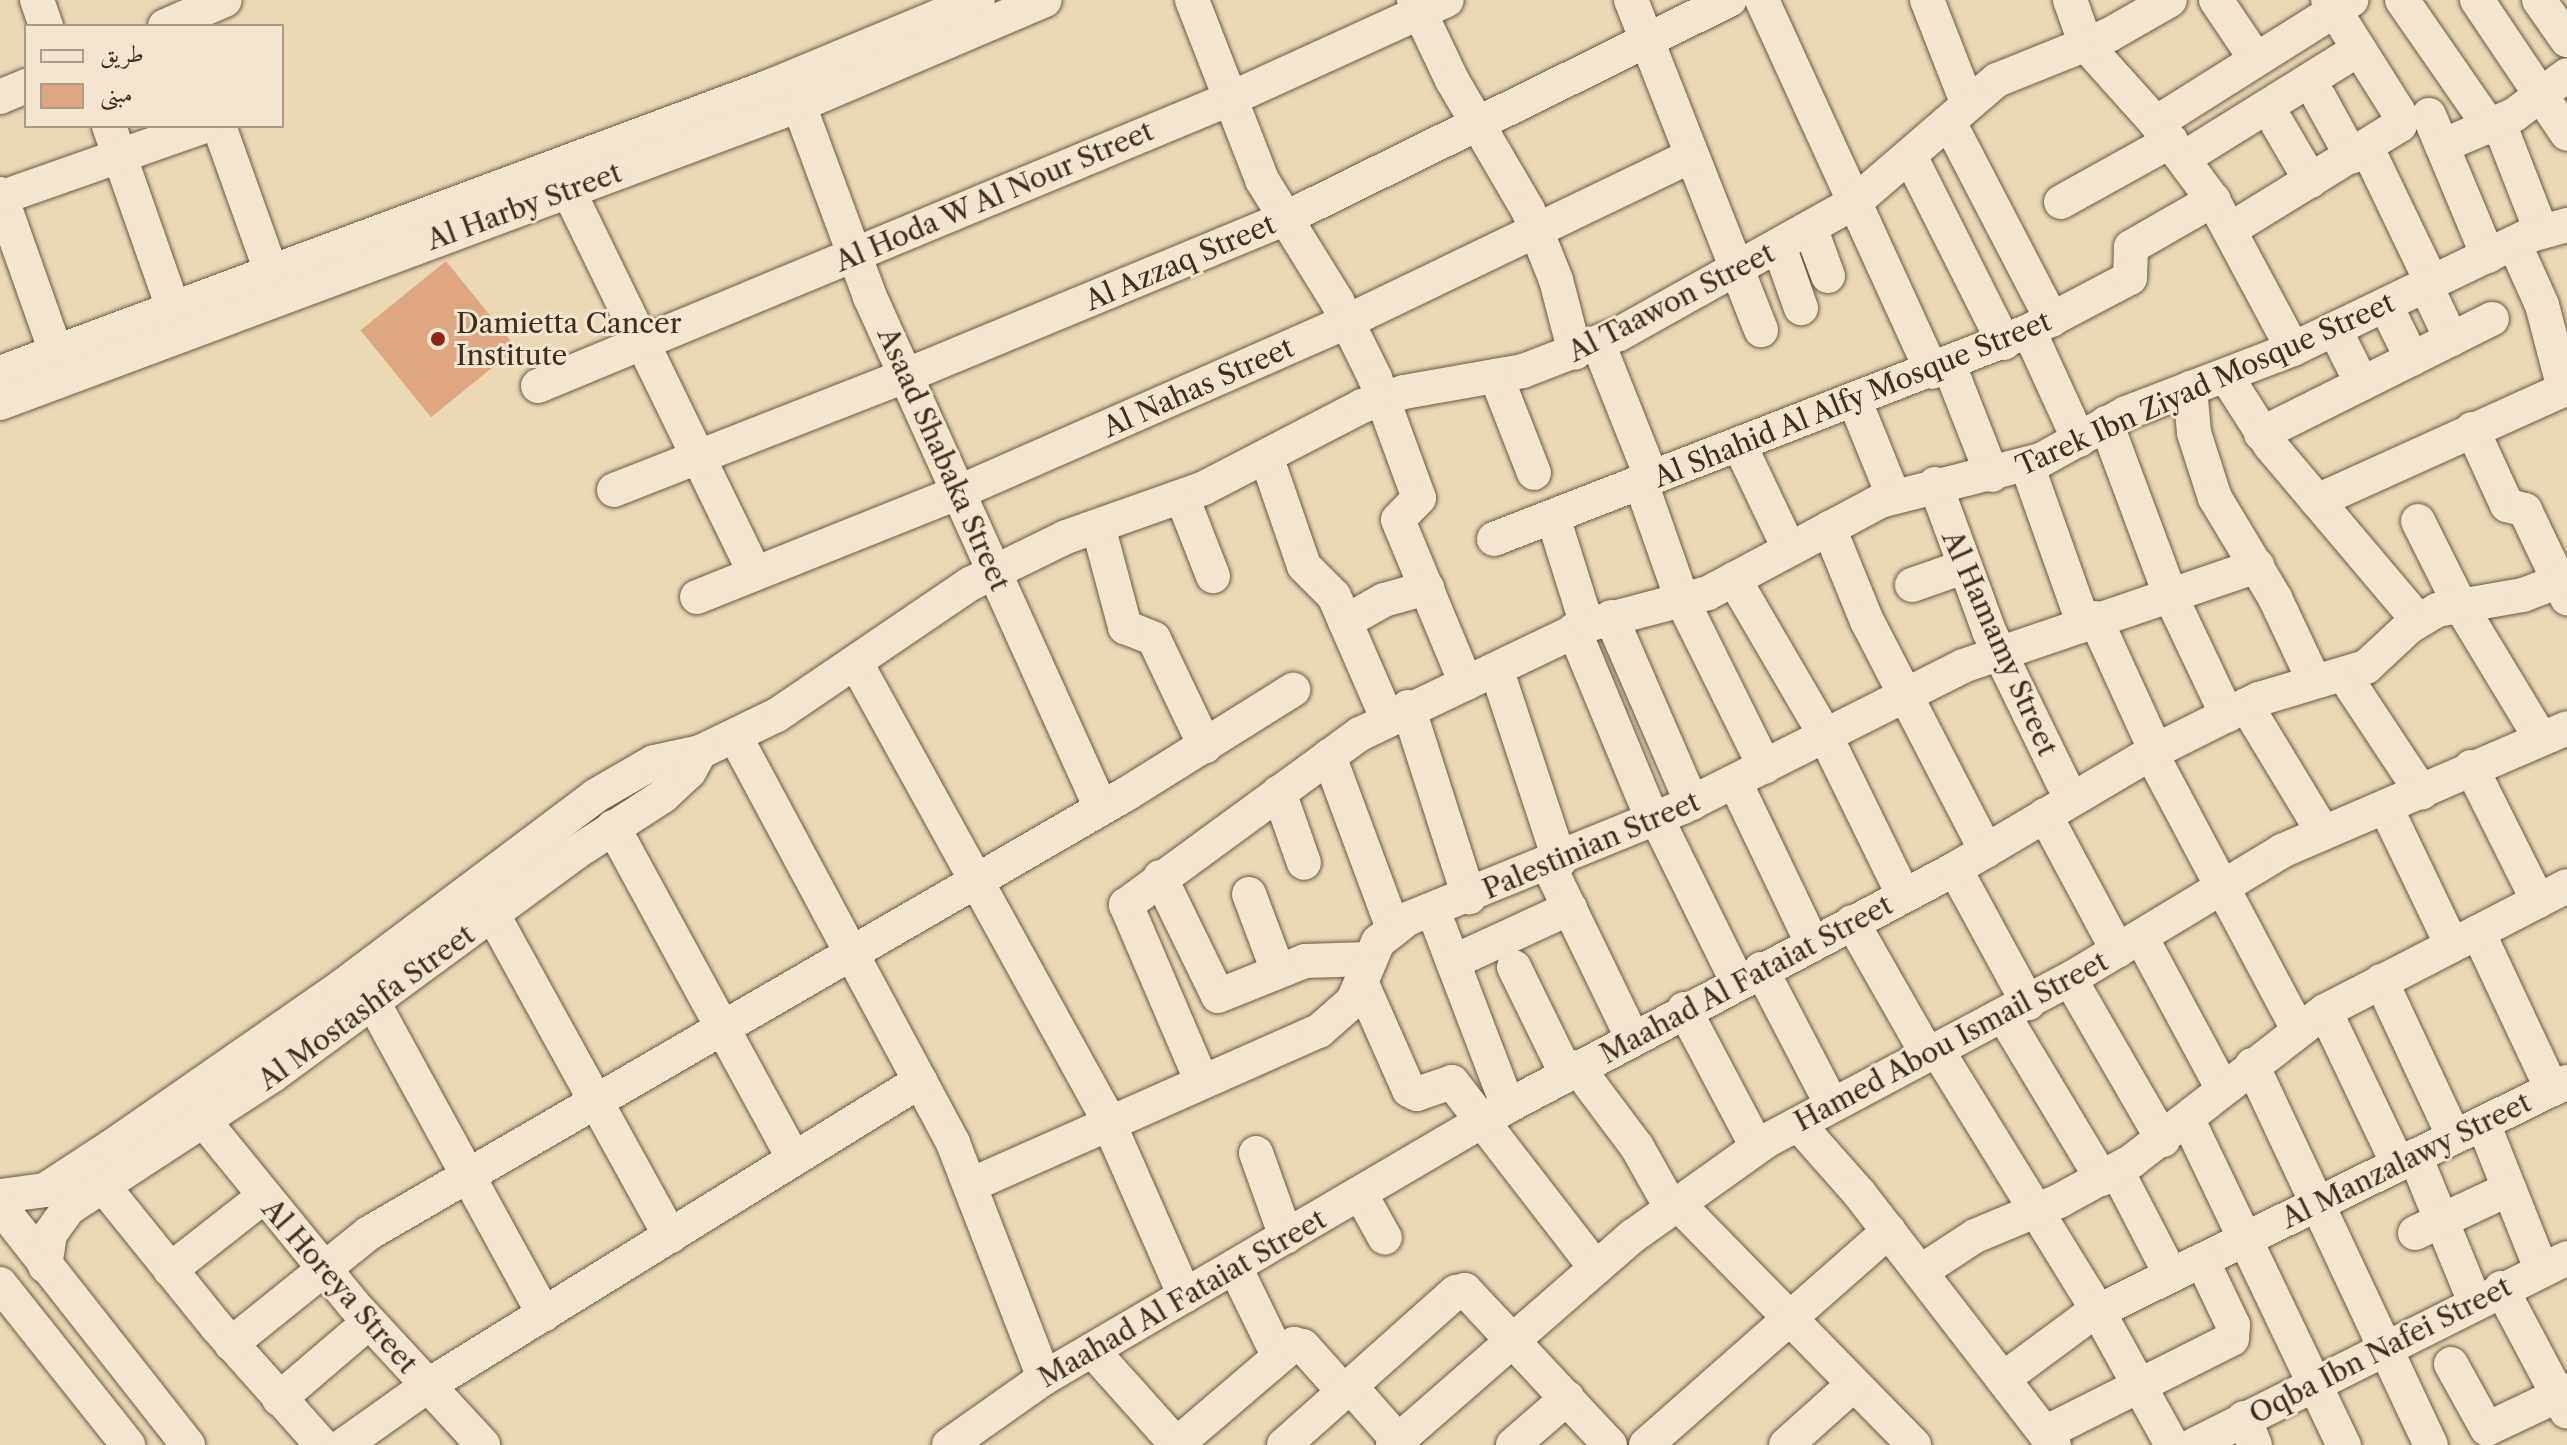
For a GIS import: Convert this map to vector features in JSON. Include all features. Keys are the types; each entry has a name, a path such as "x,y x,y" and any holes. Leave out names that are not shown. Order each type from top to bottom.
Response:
{"street":[{"path":"37,0 45,24"},
{"path":"177,24 225,0"},
{"name":"Al Harby Street","path":"0,373 771,86 978,0"},
{"name":"Al Harby Street","path":"0,403 799,105 1045,0"},
{"path":"1192,0 1253,159 1284,219 1348,321 1382,398 1419,498 1398,520 1427,588 1481,677 1570,908 1632,1037"},
{"path":"1631,0 1689,157 1761,330"},
{"name":"Al Azzaq Street","path":"614,490 905,376 1284,219 1482,126 1730,0"},
{"path":"1762,0 1855,202 1941,368 1992,475"},
{"path":"1927,0 1958,112 2029,331"},
{"path":"2070,0 2086,45 2170,141 2222,215 2293,349"},
{"name":"Al Taawon Street","path":"995,571 1098,526 1182,497 1382,398 1496,376 1586,348 1736,266 1811,230 1855,202 1911,158 1958,112 2013,71 2086,45 2170,0"},
{"path":"2216,0 2255,58"},
{"path":"2317,501 2566,389 2542,305 2528,238 2495,125 2402,0"},
{"path":"2477,0 2554,86 2567,134"},
{"path":"2539,0 2567,40"},
{"path":"2170,141 2255,58 2337,3 2359,49 2401,122 2360,152 2311,181 2222,215"},
{"path":"1427,5 1482,126 1538,232 1646,481 1683,602 1765,767"},
{"name":"Al Hoda W Al Nour Street","path":"538,386 1232,98 1427,5"},
{"path":"2061,202 2170,141 2359,49"},
{"path":"2528,238 2436,130 2495,125 2554,86"},
{"path":"0,97 24,87"},
{"path":"2319,97 2360,152 2429,284 2451,339"},
{"name":"Asaad Shabaka Street","path":"799,105 853,255 1101,808"},
{"path":"2277,123 2311,181"},
{"path":"56,352 0,197 114,141 193,128"},
{"path":"220,128 271,271"},
{"path":"114,141 173,308"},
{"name":"Al Nahas Street","path":"697,597 959,492 1348,321 1689,157"},
{"path":"1911,158 2029,331 2093,432 2171,597 2236,710 2323,832"},
{"path":"568,190 755,573"},
{"name":"Al Shahid Al Alfy Mosque Street","path":"1494,539 1941,368 2029,331 2130,278 2131,247 2222,215"},
{"path":"1811,230 1828,276"},
{"name":"Tarek Ibn Ziyad Mosque Street","path":"1202,1082 1125,912 1129,900 1329,756 1397,712 1481,677 1591,624 1683,602 1734,579 1893,495 2027,465 2190,388 2335,330 2528,238"},
{"path":"1779,246 1801,308"},
{"path":"2386,306 2412,359"},
{"path":"2261,434 2492,319"},
{"path":"2335,330 2362,384"},
{"path":"1496,376 1534,473"},
{"path":"2226,376 2261,434 2418,620"},
{"path":"2190,388 2194,433 2206,477 2257,566 2329,678 2422,793"},
{"path":"1854,399 1893,495"},
{"path":"2472,429 2507,505 2525,510 2564,586"},
{"path":"1739,444 1789,549"},
{"path":"1266,456 1304,566 1334,596 1345,622 1397,712 1469,897"},
{"path":"2027,465 2089,620 2221,886 2407,1160 2428,1227 2487,1294 2564,1399 2487,1429 2451,1364"},
{"name":"Al Hamamy Street","path":"1935,484 1963,567 2058,807 2130,944 2223,1089"},
{"path":"1182,497 1213,576"},
{"path":"1553,517 1655,820 1832,1105"},
{"path":"2418,521 2460,605 2554,732"},
{"path":"1098,526 1125,627 1154,639 1205,746"},
{"path":"1829,528 1863,612 1907,692 1986,851"},
{"name":"Palestinian Street","path":"973,1184 1319,1031 1348,1008 1393,928 1655,820 1765,767 1907,692 1998,652 2257,566"},
{"path":"1912,585 1963,567"},
{"name":"Al Mostashfa Street","path":"45,1266 47,1244 61,1216 104,1187 166,1128 341,987 595,796 654,762 700,752 735,736 856,663 923,614 995,571"},
{"path":"1734,579 1825,735 1904,896"},
{"name":"Maahad Al Fataiat Street","path":"949,1445 984,1435 1044,1378 1571,1070 1955,869 2154,752 2236,710 2376,660 2418,620 2460,605 2564,586"},
{"path":"1345,622 1384,600 1427,588"},
{"path":"1591,624 1692,803"},
{"path":"856,663 1109,1123 1185,1296"},
{"path":"231,1344 360,1238 1101,808 1293,690"},
{"name":"Hamed Abou Ismail Street","path":"1398,1444 1596,1268 1757,1147 2070,979 2221,886 2323,832 2422,793 2471,767 2554,732"},
{"path":"735,736 973,1184 1044,1378"},
{"name":"Al Mostashfa Street","path":"0,1196 45,1190 166,1128 204,1121 374,1004 613,827 673,789 700,752"},
{"path":"1329,756 1393,928"},
{"path":"1920,1272 1975,1236 2037,1211 2109,1175 2175,1130 2252,1065 2312,1020 2381,981 2553,894 2471,767"},
{"path":"1735,782 1812,943"},
{"path":"1279,792 1304,863"},
{"path":"2386,808 2562,1090"},
{"path":"613,827 794,1159"},
{"path":"1955,869 2016,1009 2109,1175 2171,1275"},
{"path":"1160,877 1214,993 1224,996 1278,971 1318,958 1366,972 1409,1090 1421,1093 1449,1081 1495,1114"},
{"path":"1249,894 1278,971"},
{"path":"1453,962 1570,908"},
{"path":"1433,910 1453,962 1495,1114 1596,1268"},
{"path":"493,915 670,1236"},
{"path":"1852,922 2037,1211 2098,1311 2172,1445"},
{"path":"1514,967 1571,1070 1637,1147 1676,1207 1914,1445"},
{"path":"2070,979 2175,1130 2245,1239 2344,1445"},
{"path":"2381,981 2468,1130 2509,1189 2554,1264"},
{"path":"374,1004 544,1314"},
{"path":"1684,1009 1757,1147"},
{"path":"2252,1065 2381,1348 2431,1445"},
{"path":"344,1445 427,1386 920,1081"},
{"name":"Al Manzalawy Street","path":"2003,1379 2098,1311 2468,1130 2562,1090"},
{"name":"Al Horeya Street","path":"204,1121 322,1268 479,1444"},
{"path":"1798,1124 1889,1231 2049,1439 2235,1334 2202,1260"},
{"path":"1256,1153 1286,1237"},
{"path":"104,1187 231,1344 322,1445"},
{"path":"2428,1227 2509,1189"},
{"path":"1360,1193 1385,1238"},
{"path":"170,1270 263,1197"},
{"path":"0,1206 188,1445"},
{"path":"1646,1445 1889,1231"},
{"name":"Oqba Ibn Nafei Street","path":"2194,1445 2250,1432 2314,1381 2554,1264"},
{"path":"1235,1267 1278,1355"},
{"path":"0,1284 128,1445"},
{"path":"1284,1445 1460,1290 1474,1295 1610,1445"},
{"path":"279,1399 369,1322"},
{"path":"1092,1350 1177,1445 1291,1345 1303,1346 1398,1444"},
{"path":"1786,1445 1854,1384"},
{"path":"1513,1445 1567,1398"}],"building":[{"name":"Damietta Cancer Institute","path":"446,261 516,348 431,417 361,330"}],"place":[{"name":"Damietta Cancer Institute","path":"438,339"}]}
